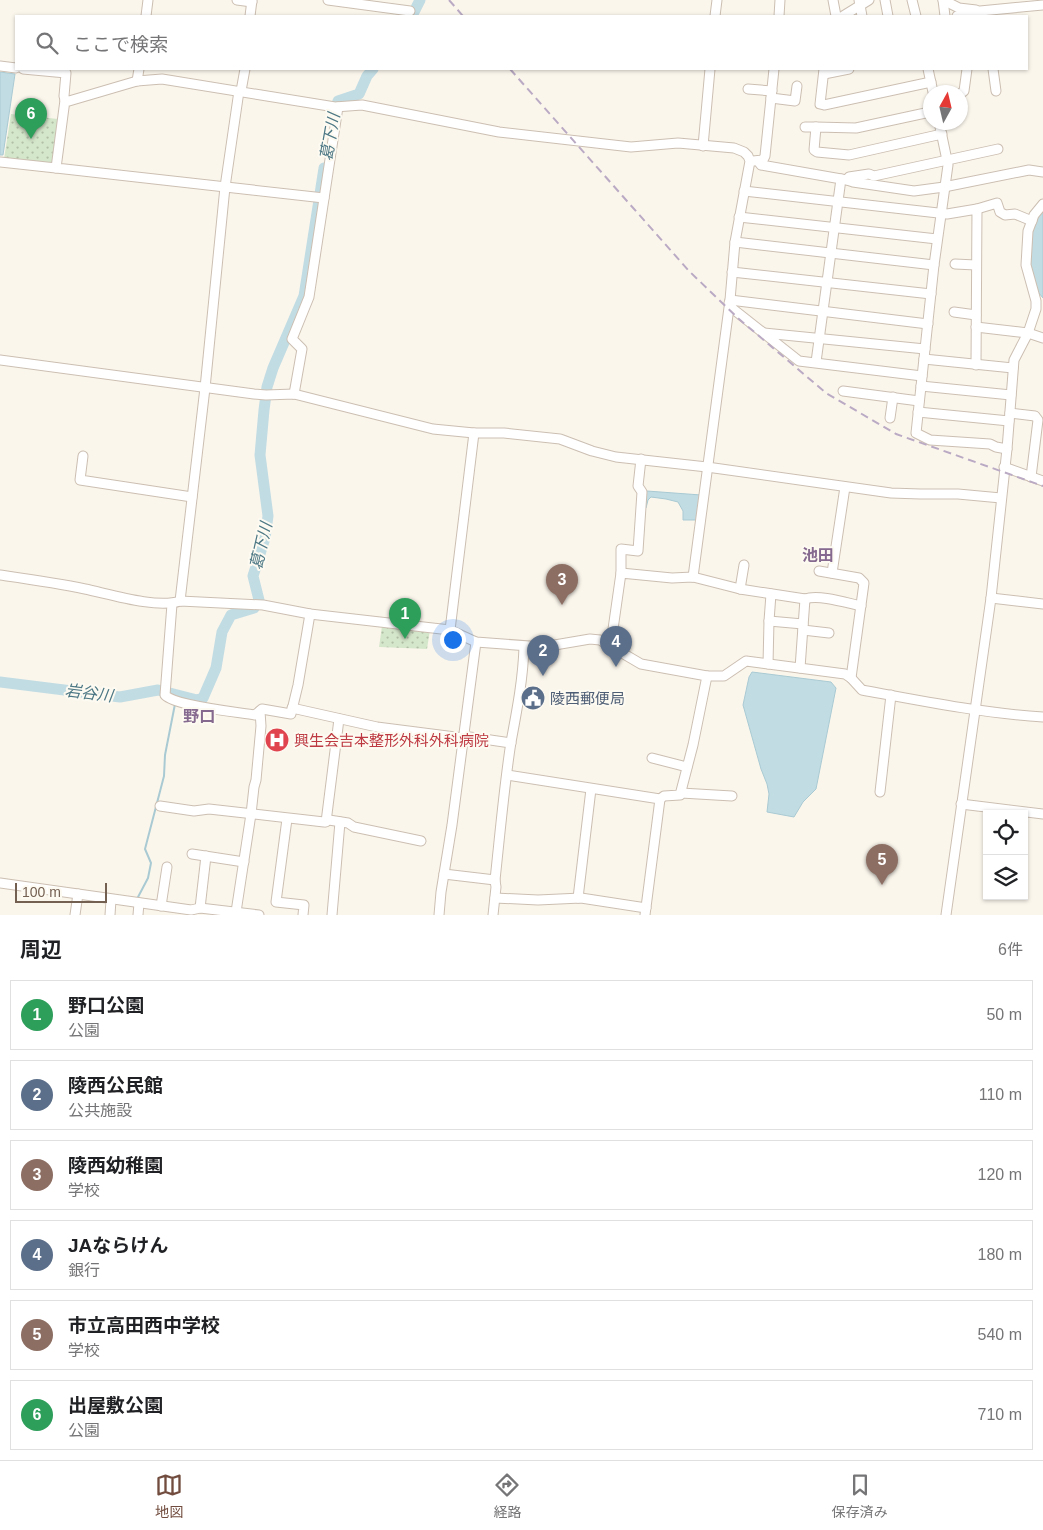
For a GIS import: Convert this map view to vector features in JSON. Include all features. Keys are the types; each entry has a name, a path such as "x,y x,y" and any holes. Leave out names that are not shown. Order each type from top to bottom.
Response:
{"street":[{"path":"146,15 148,0"},
{"path":"237,0 252,1 250,15"},
{"path":"328,0 410,11"},
{"path":"715,15 717,0"},
{"path":"778,15 780,0"},
{"path":"833,0 836,15"},
{"path":"844,15 859,3 869,0"},
{"path":"885,0 888,15"},
{"path":"912,0 916,15"},
{"path":"943,0 952,5 970,5 980,11"},
{"path":"943,0 945,15"},
{"path":"962,15 980,11 1003,12 1043,5"},
{"path":"0,66 15,68"},
{"path":"32,70 66,74 65,100 56,168"},
{"path":"137,81 138,70"},
{"path":"245,70 225,187 192,497 164,695 168,699 255,715 262,709 291,714 310,614"},
{"path":"703,146 710,70"},
{"path":"754,161 763,160 765,156 774,70"},
{"path":"841,70 824,72 820,104 824,105 930,82"},
{"path":"928,70 931,85"},
{"path":"965,85 967,70"},
{"path":"994,70 996,91"},
{"path":"65,100 69,101 137,81 162,79 338,107 362,106 499,132 631,147 678,144 734,148 744,152 761,165 914,191 1029,170 1043,172"},
{"path":"748,89 795,101 797,86"},
{"path":"294,394 302,349 292,339 309,297 338,107"},
{"path":"805,127 856,128 923,114"},
{"path":"816,127 814,150 817,152 849,155 942,134"},
{"path":"941,130 948,165 940,214 916,433 930,440 990,444 1007,449"},
{"path":"844,179 869,174 874,176 998,149"},
{"path":"693,577 730,302 735,242 744,190 754,161"},
{"path":"0,162 324,198"},
{"path":"816,362 830,253 838,202 844,179"},
{"path":"744,190 940,214 977,209 997,203 1000,212 1006,215 1015,214 1032,221"},
{"path":"946,915 991,598 1007,449 1014,360 1028,334 1036,309 1036,301 1026,265 1027,246 1034,215 1043,204"},
{"path":"976,365 977,209"},
{"path":"739,217 937,240"},
{"path":"735,242 934,265"},
{"path":"955,264 976,265"},
{"path":"732,272 931,294"},
{"path":"730,302 928,324"},
{"path":"730,302 733,309 799,361 922,376"},
{"path":"954,312 976,315"},
{"path":"976,327 1028,334 1043,338"},
{"path":"763,332 925,349"},
{"path":"0,360 254,394 294,394 433,429 474,433 504,432 560,440 592,452 616,456 891,493 958,494 1001,498"},
{"path":"924,360 1013,368"},
{"path":"921,386 1011,395"},
{"path":"843,391 919,400"},
{"path":"890,418 893,397"},
{"path":"918,412 1010,417 1035,416 1040,426 1039,453 1031,477"},
{"path":"450,630 474,433"},
{"path":"83,456 80,480 192,497"},
{"path":"607,644 612,636 621,573 621,549 638,551 642,492 638,486 641,459"},
{"path":"1004,467 1043,481"},
{"path":"832,573 845,487"},
{"path":"740,589 744,565"},
{"path":"819,571 859,578 864,583 852,678"},
{"path":"621,573 672,578 693,577 740,589 805,599 810,597 861,606"},
{"path":"0,575 84,589 128,599 252,604 310,614 450,630 476,642 542,647 590,639 600,640 641,664 707,676 724,676 746,661 845,674 852,678 862,690 975,710 1043,717"},
{"path":"768,664 771,594"},
{"path":"991,598 1043,604"},
{"path":"800,668 805,599"},
{"path":"769,621 829,633"},
{"path":"439,915 476,642"},
{"path":"493,915 495,880 524,646"},
{"path":"681,793 707,676"},
{"path":"880,792 891,695"},
{"path":"292,708 377,726 511,742"},
{"path":"236,912 251,814 261,726 260,711"},
{"path":"326,822 339,719"},
{"path":"652,758 687,768"},
{"path":"507,776 660,799 664,796 680,795 681,793 732,796"},
{"path":"578,898 591,789"},
{"path":"495,898 538,900 578,898 646,912 660,799"},
{"path":"962,804 1043,814"},
{"path":"160,806 194,811 209,809 287,819 326,822 329,820 421,841"},
{"path":"287,819 276,902 304,905 303,915"},
{"path":"332,915 340,822"},
{"path":"192,854 244,862"},
{"path":"197,911 206,856"},
{"path":"167,867 167,909"},
{"path":"444,874 495,880"},
{"path":"0,883 139,903 167,909 236,912 258,915"},
{"path":"75,915 78,894"},
{"path":"110,915 112,900"},
{"path":"138,915 139,903"}],"green space":[{"path":"11,114 58,119 52,163 4,159"},
{"path":"382,626 430,630 427,649 379,647"}],"water":[{"path":"0,72 15,74 3,155 0,155"},
{"path":"1043,208 1043,298 1038,292 1030,270 1033,222"},
{"path":"647,491 701,495 698,520 683,520 683,511 678,502 666,499 651,497 646,508 644,508 645,493"},
{"path":"752,672 831,682 836,688 816,789 803,802 794,817 767,812 769,794 767,784 743,705 749,677"}],"waterway":[{"name":"葛下川","path":"412,15 420,0"},
{"name":"葛下川","path":"333,115 338,101 359,94 367,76 372,70"},
{"name":"葛下川","path":"0,682 120,697 158,690 197,700 203,698 216,668 222,632 231,615 254,608 259,600 253,576 265,538 268,516 260,455 267,387 273,368 304,296 324,168"},
{"name":"葛下川","path":"137,899 148,878 151,863 145,849 164,776 165,755 175,704"}],"railway":[{"path":"449,0 462,15"},
{"path":"511,70 689,271 739,319 826,393 896,434 1043,486"}],"place":[{"name":"出屋敷公園","path":"31,139"},
{"name":"陵西幼稚園","path":"562,605"},
{"name":"野口公園","path":"405,639"},
{"name":"JAならけん","path":"616,667"},
{"name":"陵西公民館","path":"543,676"},
{"name":"陵西郵便局","path":"533,698"},
{"name":"興生会吉本整形外科外科病院","path":"277,740"},
{"name":"市立高田西中学校","path":"882,885"}],"district":[{"name":"池田","path":"818,555"},
{"name":"野口","path":"199,716"}],"water label":[{"name":"岩谷川","path":"89,693"}]}
